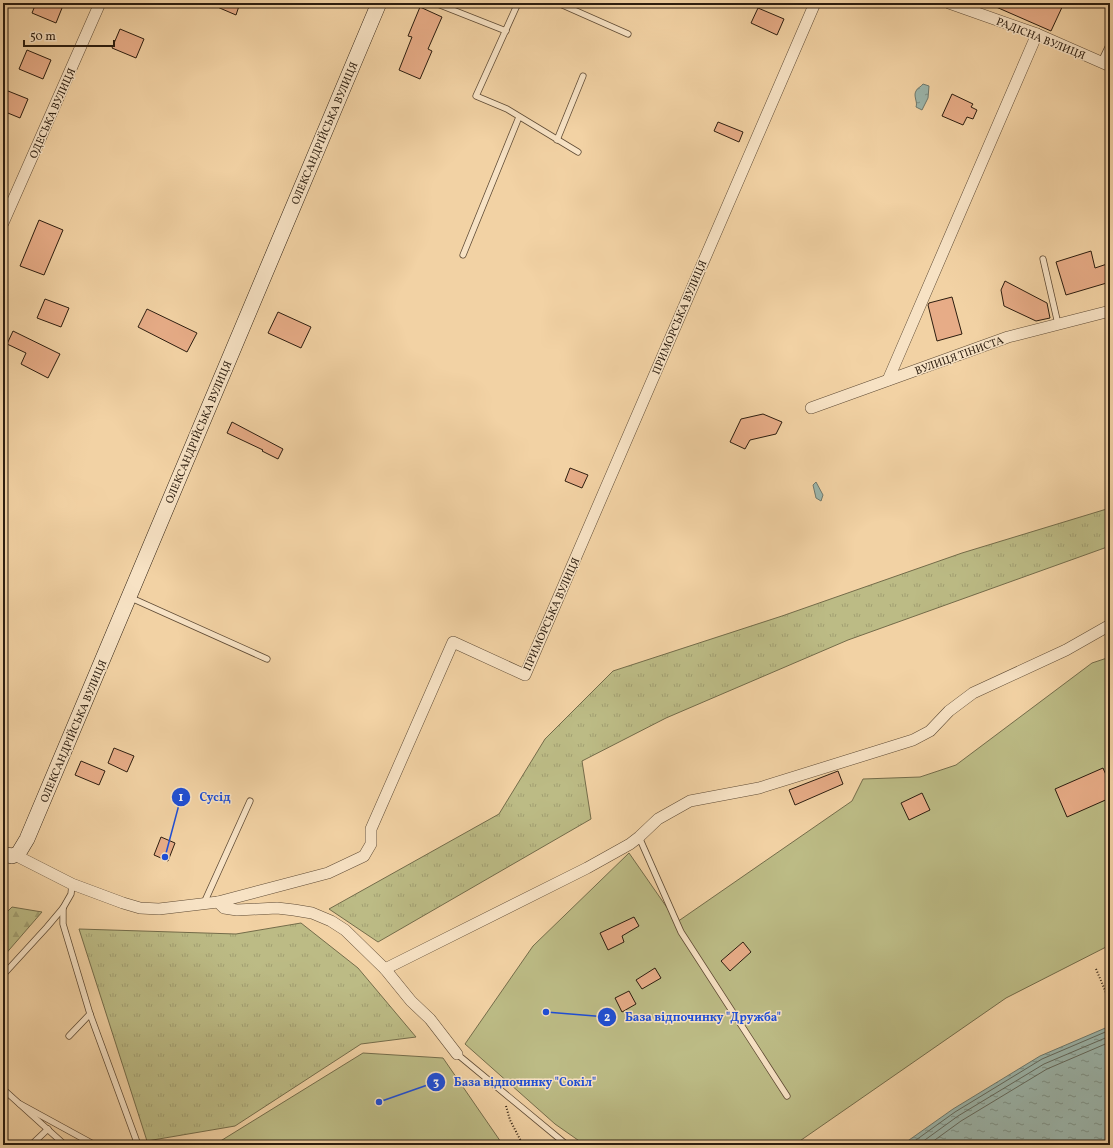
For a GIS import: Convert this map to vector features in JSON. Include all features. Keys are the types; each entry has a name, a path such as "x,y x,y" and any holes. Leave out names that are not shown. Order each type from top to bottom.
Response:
{"street":[{"name":"ОДЕСЬКА ВУЛИЦЯ","path":"3,223 100,3"},
{"name":"ОЛЕКСАНДРІЙСЬКА ВУЛИЦЯ","path":"10,855 21,850 26,840 379,3"},
{"name":"ПРИМОРСЬКА ВУЛИЦЯ","path":"218,902 328,873 364,856 371,844 371,829 454,642 525,675 815,3"},
{"name":"РАДІСНА ВУЛИЦЯ","path":"949,3 1037,34 1106,64"},
{"path":"888,380 1037,34"},
{"name":"ВУЛИЦЯ ТІНИСТА","path":"811,408 1008,337 1110,311"},
{"path":"385,969 587,868 639,837 658,819 690,801 722,796 794,778 923,736 930,731 949,711 973,693 1066,650 1110,625"},
{"path":"10,855 72,884 123,904 140,908 159,909 218,902 224,908 237,910 277,908 300,911 331,921 345,930 385,969 411,1001 430,1019 457,1054"}],"lane":[{"path":"435,3 506,31"},
{"path":"518,3 476,96 507,109 578,152"},
{"path":"558,3 628,34"},
{"path":"1106,64 1110,43"},
{"path":"557,140 583,76"},
{"path":"462,255 520,117"},
{"path":"1043,259 1058,324"},
{"path":"129,597 267,660"},
{"path":"204,903 250,801"},
{"path":"639,837 681,932 786,1096"},
{"path":"3,974 63,908 71,894 72,884"},
{"path":"63,908 63,924 90,1014 138,1145"},
{"path":"69,1036 90,1014"},
{"path":"457,1054 567,1145"},
{"path":"3,1089 65,1145"},
{"path":"20,1104 95,1145"},
{"path":"32,1145 48,1129"}],"path":[{"path":"1096,970 1110,1002"},
{"path":"501,1090 510,1120 523,1145"}],"green space":[{"path":"1110,508 1110,546 848,640 666,718 582,761 591,819 378,942 329,909 499,814 545,739 613,671 782,616 962,553"},
{"path":"1110,657 1110,945 1006,998 794,1145 585,1145 555,1124 465,1044 533,946 629,853 677,922 852,801 863,779 920,777 956,765 1092,663"},
{"path":"12,907 42,912 3,957 3,916"},
{"path":"301,923 358,968 416,1037 361,1044 235,1126 147,1141 79,929 236,934"},
{"path":"363,1053 443,1058 503,1145 214,1145"}],"water":[{"path":"923,84 929,86 928,98 922,110 916,107 915,93"},
{"path":"816,482 823,495 821,501 816,498 813,485"},
{"path":"1110,1026 1110,1145 902,1145 953,1109 1040,1056"}],"building":[{"path":"36,3 64,3 56,23 32,13"},
{"path":"208,3 240,3 236,15"},
{"path":"987,3 1064,3 1051,31"},
{"path":"420,7 442,17 428,49 432,51 420,79 399,70 412,37 408,36"},
{"path":"758,8 784,19 777,35 751,23"},
{"path":"120,29 144,39 136,58 112,48"},
{"path":"27,50 51,60 43,79 19,69"},
{"path":"3,89 28,99 20,118 3,111"},
{"path":"952,94 973,104 971,107 977,110 973,119 967,117 963,125 942,116"},
{"path":"718,122 743,132 739,142 714,131"},
{"path":"39,220 63,230 44,275 20,266"},
{"path":"1091,251 1095,268 1110,263 1110,282 1066,295 1056,262"},
{"path":"1005,281 1047,303 1050,318 1036,321 1004,306 1001,290"},
{"path":"952,297 962,334 937,341 928,305 929,303"},
{"path":"45,299 69,308 61,327 37,318"},
{"path":"147,309 197,333 187,352 138,327"},
{"path":"278,312 311,327 301,348 268,333"},
{"path":"13,331 60,354 48,378 21,364 26,353 7,344"},
{"path":"763,414 782,422 776,434 750,440 745,449 730,442 741,419"},
{"path":"232,422 283,449 278,459 262,451 263,450 227,433"},
{"path":"570,468 588,475 582,488 565,481"},
{"path":"114,748 134,756 127,772 108,763"},
{"path":"81,761 105,771 99,785 75,775"},
{"path":"1103,768 1110,784 1110,798 1067,817 1055,789"},
{"path":"838,771 843,784 795,805 789,790"},
{"path":"922,793 930,810 909,820 901,803"},
{"path":"161,837 175,843 168,861 154,855"},
{"path":"634,917 639,926 622,936 624,942 608,950 600,933"},
{"path":"743,942 751,952 730,971 721,961"},
{"path":"655,968 661,978 642,989 636,980"},
{"path":"629,991 636,1004 622,1012 615,998"}],"place":[{"name":"Сусід","path":"165,857"},
{"name":"База відпочинку \"Дружба\"","path":"546,1012"},
{"name":"База відпочинку \"Сокіл\"","path":"379,1102"}]}
